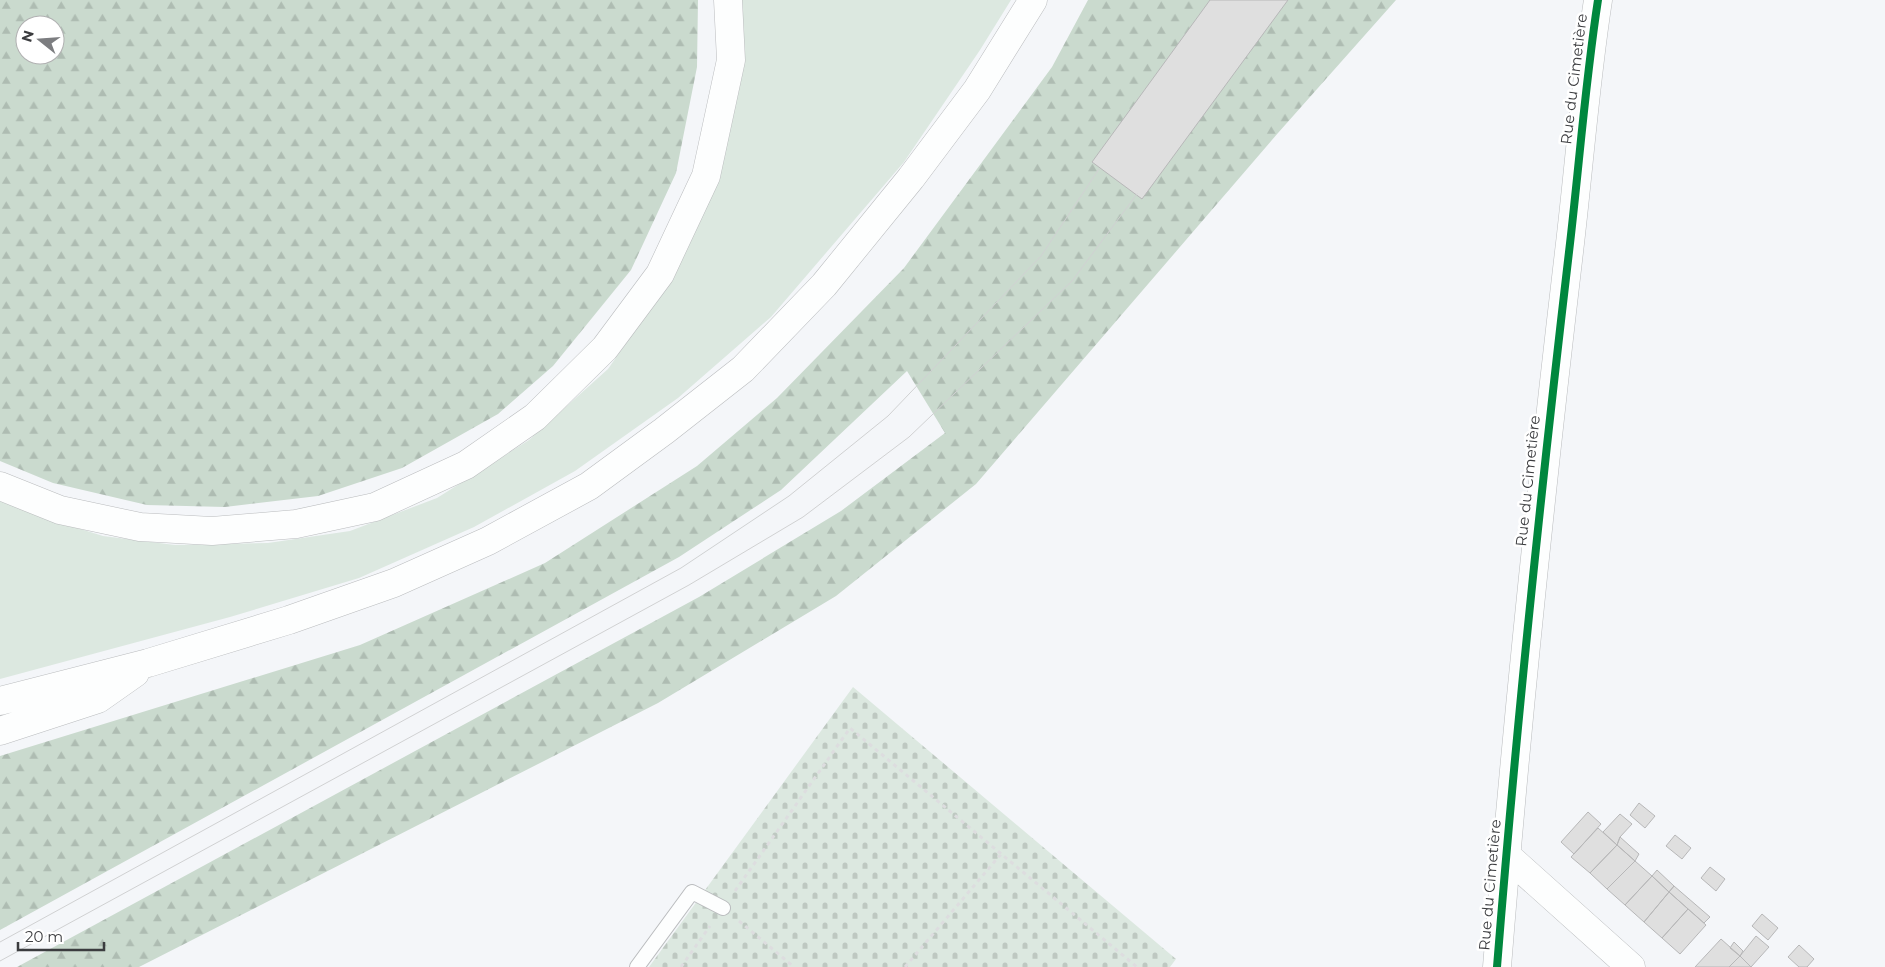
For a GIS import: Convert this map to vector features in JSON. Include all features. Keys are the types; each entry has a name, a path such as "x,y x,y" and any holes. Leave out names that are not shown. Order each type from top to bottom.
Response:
{"main road":[{"path":"0,486 60,510 140,527 212,531 296,524 375,507 466,464 535,417 606,348 660,274 706,176 730,60 728,0"},
{"path":"0,701 148,663 289,620 394,583 488,541 589,486 664,431 743,369 824,286 911,178 977,90 1034,0"},
{"name":"Rue du Cimetière","path":"1497,967 1546,444 1570,249 1589,58 1598,0"},
{"path":"0,731 98,700 148,663"},
{"path":"1506,855 1630,967"}],"lane":[{"path":"637,967 692,892 723,908"}],"path":[{"path":"681,967 850,728 1137,967"},
{"path":"905,967 1001,854"},
{"path":"723,908 794,967"}],"green space":[{"path":"0,0 698,0 697,67 676,173 631,270 553,366 498,414 402,468 318,496 225,507 147,505 53,483 0,461"},
{"path":"738,0 1011,0 980,50 904,162 771,317 678,398 575,471 474,527 359,578 230,617 0,679 0,501 42,517 103,536 175,545 268,543 350,531 437,498 529,440 608,369 666,286"},
{"path":"1088,0 1396,0 1278,133 976,484 836,596 658,703 139,967 17,967 699,597 841,511 945,433 907,371 781,490 679,557 0,930 0,756 360,645 545,563 697,466 777,398 904,268 1052,67"},
{"path":"853,687 1176,959 1170,967 649,967"}],"building":[{"path":"1210,0 1288,0 1142,199 1092,162"},
{"path":"1639,803 1655,816 1645,828 1630,815"},
{"path":"1588,812 1601,824 1574,854 1561,842"},
{"path":"1620,814 1632,824 1620,837 1617,845 1603,832"},
{"path":"1598,828 1617,845 1590,873 1571,857"},
{"path":"1675,835 1691,848 1682,859 1666,846"},
{"path":"1620,837 1639,854 1635,861 1617,845"},
{"path":"1617,845 1635,861 1607,889 1590,873"},
{"path":"1635,861 1652,876 1625,905 1607,889"},
{"path":"1710,867 1725,879 1716,891 1701,878"},
{"path":"1657,870 1674,886 1669,892 1652,876"},
{"path":"1652,876 1669,892 1644,922 1625,905"},
{"path":"1674,886 1710,917 1704,923 1669,892"},
{"path":"1669,892 1688,909 1662,938 1644,922"},
{"path":"1688,909 1706,925 1680,954 1662,938"},
{"path":"1762,914 1778,928 1768,940 1752,926"},
{"path":"1756,936 1769,947 1751,967 1740,956"},
{"path":"1721,939 1740,956 1729,967 1695,967"},
{"path":"1734,942 1743,951 1740,956 1730,948"},
{"path":"1799,945 1814,959 1807,967 1799,967 1788,957"},
{"path":"1740,956 1751,967 1729,967"}],"tram line":[{"path":"0,942 681,568 789,496 888,416 1041,256 1099,169"},
{"path":"0,961 689,585 803,517 909,437 1072,281 1137,194"}],"cycle path":[{"path":"1497,967 1512,788 1539,520 1598,0"}]}
